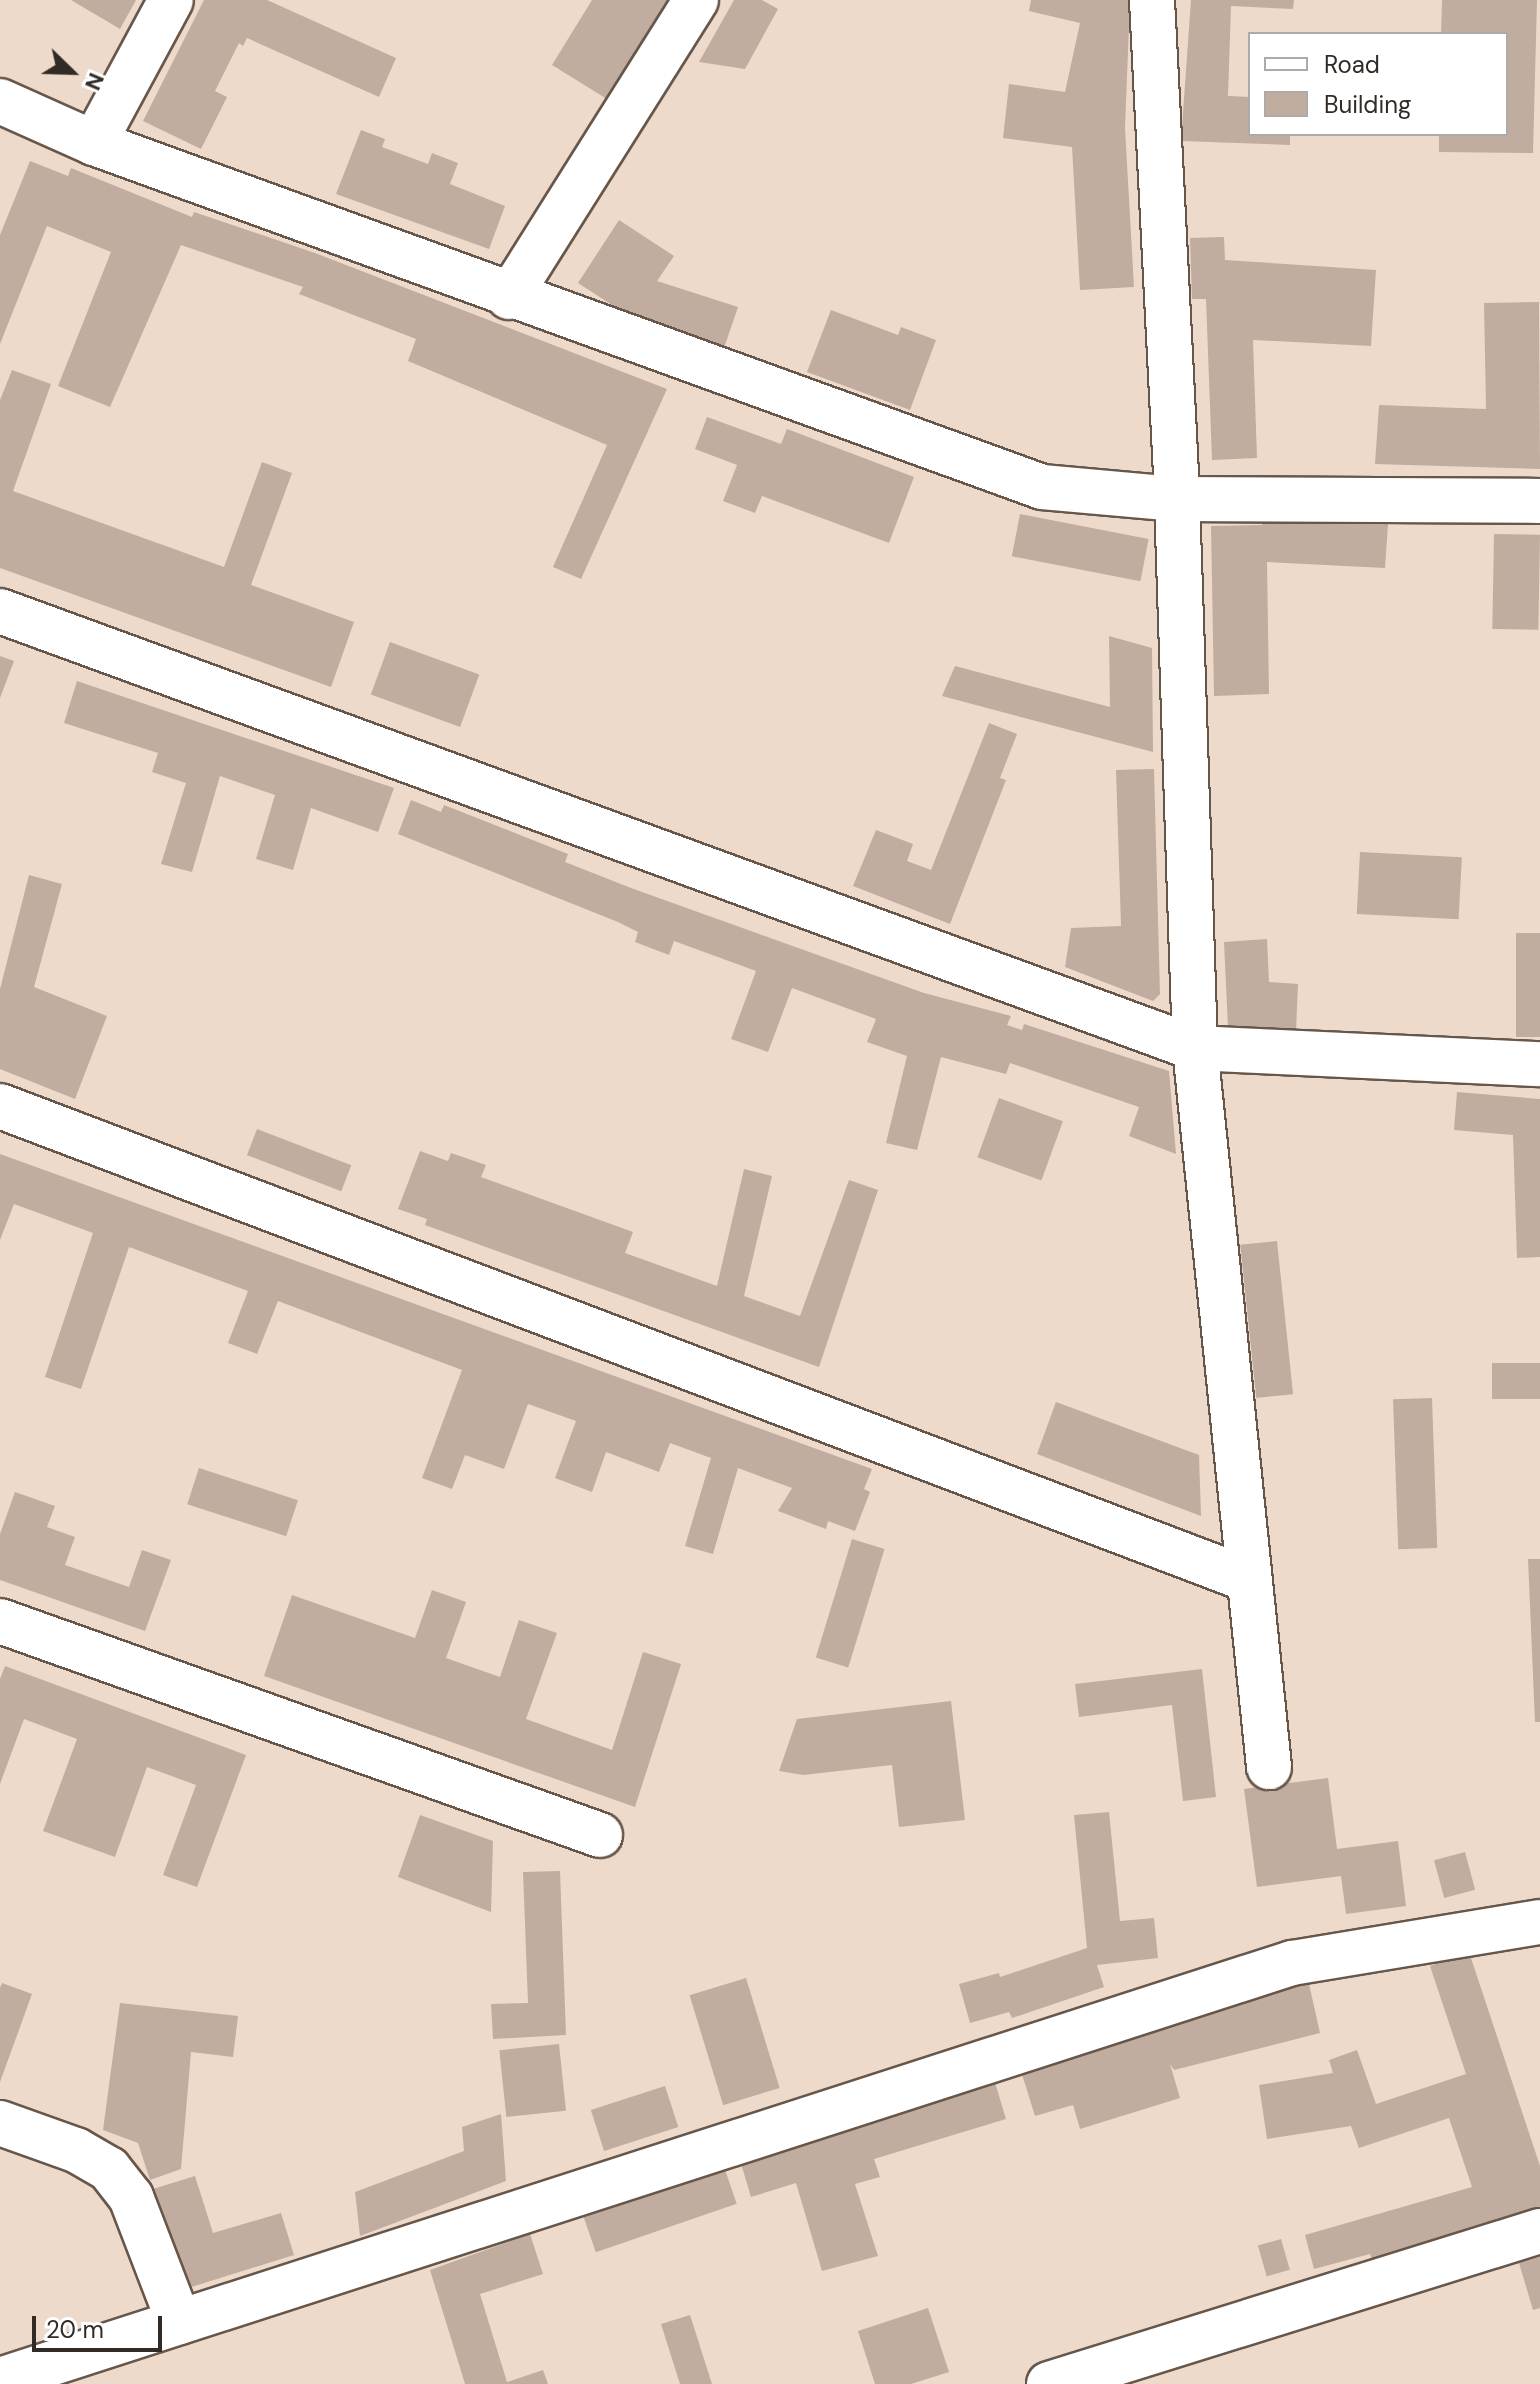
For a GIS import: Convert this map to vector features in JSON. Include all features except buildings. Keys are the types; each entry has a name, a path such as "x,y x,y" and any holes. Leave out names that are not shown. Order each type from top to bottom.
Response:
{"lane":[{"path":"94,143 171,0"},
{"path":"509,297 696,0"},
{"path":"1152,0 1177,499 1195,1048 1269,1767"},
{"path":"0,101 94,143 509,297 1042,487 1177,499 1540,501"},
{"path":"0,611 1195,1048 1540,1064"},
{"path":"0,1106 1249,1580"},
{"path":"0,1621 600,1835"},
{"path":"0,2380 1292,1963 1537,1934"},
{"path":"0,2123 76,2150 109,2169 131,2197 179,2322"},
{"path":"1049,2384 1168,2367 1540,2231"}]}
